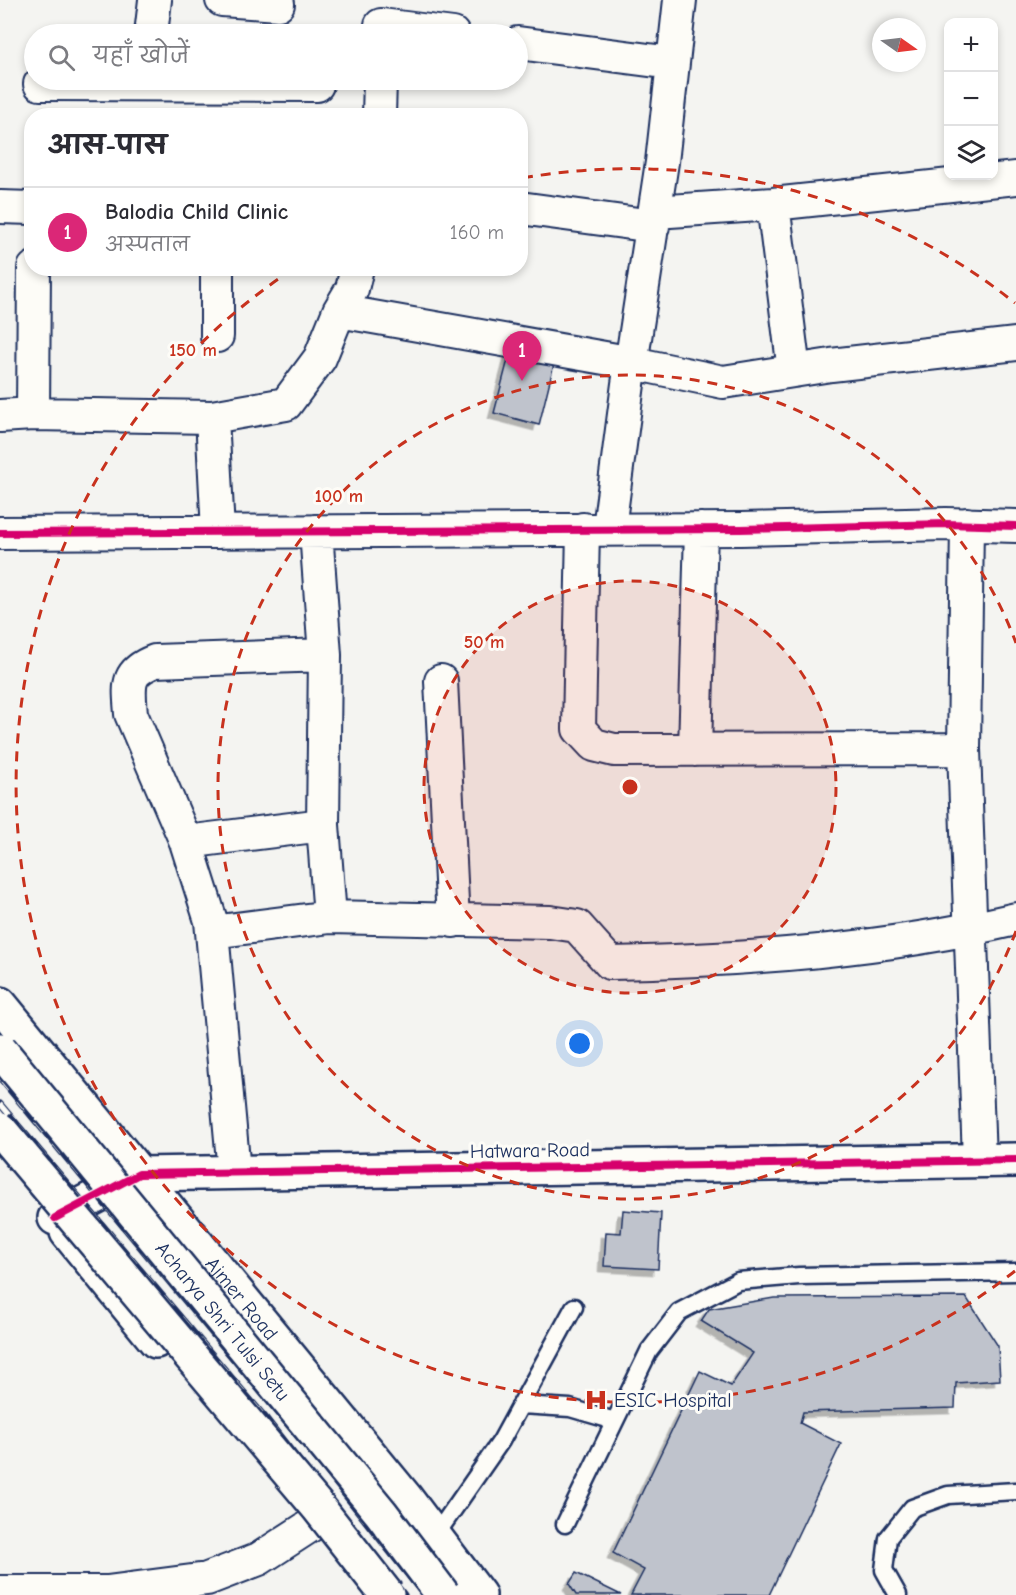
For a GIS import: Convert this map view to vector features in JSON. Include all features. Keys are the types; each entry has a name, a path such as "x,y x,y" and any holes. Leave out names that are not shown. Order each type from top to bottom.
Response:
{"main road":[{"name":"Ajmer Road","path":"0,1004 435,1536 479,1595"},
{"name":"Acharya Shri Tulsi Setu","path":"0,1050 381,1513 443,1595"},
{"path":"0,1130 318,1507 387,1595"},
{"path":"0,1153 97,1271 313,1524 369,1595"},
{"name":"Hatwara Road","path":"55,1218 139,1174 1016,1160"}],"street":[{"path":"152,24 155,0"},
{"path":"222,0 278,4"},
{"path":"680,0 654,219 633,363 596,529 579,729 594,745 614,750 964,749"},
{"path":"380,20 401,24"},
{"path":"528,44 672,63"},
{"path":"379,108 380,90"},
{"path":"528,209 654,219 1016,178"},
{"path":"773,204 794,371"},
{"path":"0,207 24,208"},
{"path":"33,414 34,276"},
{"path":"217,276 217,336"},
{"path":"0,416 33,414 213,417 286,404 320,358 339,311 352,289 355,276"},
{"path":"339,311 633,363 723,382 1016,344"},
{"path":"213,417 218,532"},
{"path":"0,533 702,529 967,524 1016,526"},
{"path":"967,524 964,749 979,1160"},
{"path":"695,750 702,529"},
{"path":"316,531 325,655 323,825 330,917"},
{"path":"234,1172 212,932 186,842 131,714 129,695 136,669 155,661 325,655"},
{"path":"441,681 453,921"},
{"path":"186,842 323,825"},
{"path":"212,932 330,917 550,922 578,926 610,963 728,960 871,946 969,930 1016,919"},
{"path":"0,1592 107,1592 207,1587 313,1524"}],"lane":[{"path":"565,1524 649,1351 679,1312 738,1281 799,1276 1016,1272"},
{"path":"435,1536 501,1441 574,1307"},
{"path":"521,1405 570,1408 615,1421"},
{"path":"898,1595 884,1570 888,1538 912,1508 948,1495 1016,1491"}],"building":[{"path":"510,352 554,364 539,425 494,413"},
{"path":"623,1210 661,1213 658,1269 604,1266 606,1232 621,1233"},
{"path":"966,1297 998,1346 1000,1380 956,1383 955,1408 803,1412 800,1423 841,1444 769,1595 631,1595 644,1570 613,1553 700,1371 731,1386 753,1353 701,1321 709,1309 774,1298"},
{"path":"576,1573 621,1595 576,1595 569,1584"}],"railway":[{"path":"0,1078 324,1468 424,1595"},
{"path":"0,1104 264,1416 404,1595"}],"cycle path":[{"path":"0,533 741,529 946,524 1016,526"},
{"path":"55,1218 139,1174 1016,1160"}],"place":[{"name":"Balodia Child Clinic","path":"522,381"},
{"name":"ESIC Hospital","path":"596,1400"}]}
